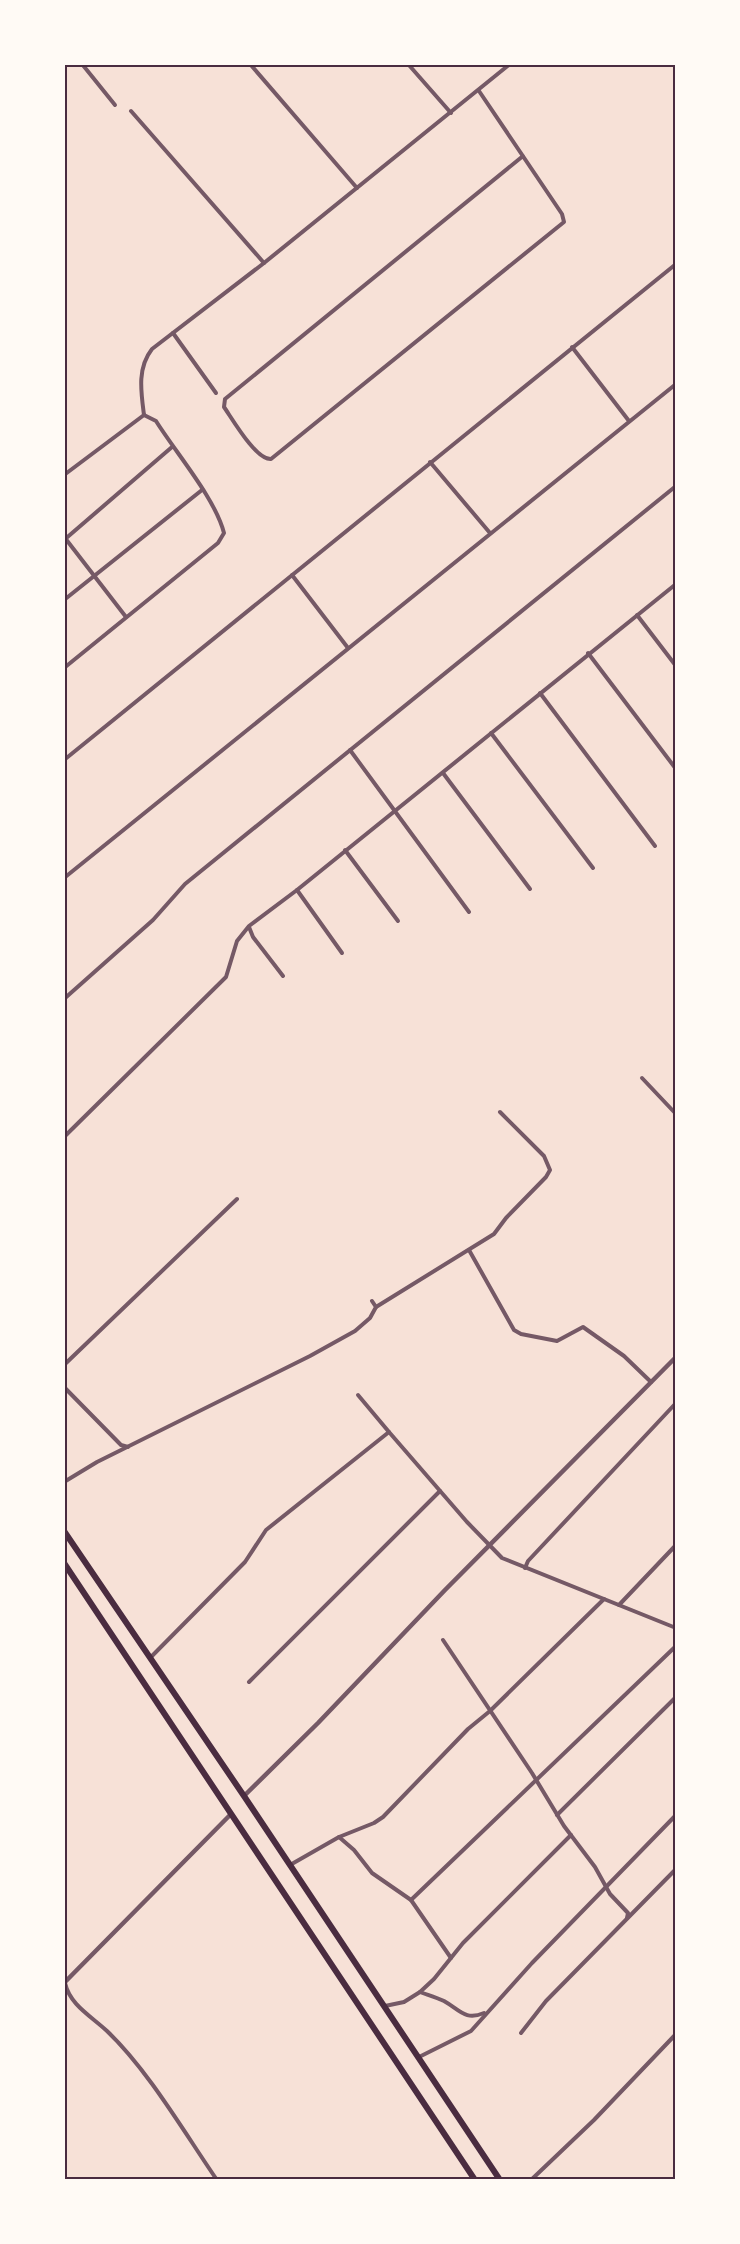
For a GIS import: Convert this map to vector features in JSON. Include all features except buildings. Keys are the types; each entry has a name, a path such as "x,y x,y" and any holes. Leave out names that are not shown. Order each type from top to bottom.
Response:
{"highway":[{"path":"64,1531 500,2180"},
{"path":"64,1563 475,2180"}],"street":[{"path":"82,64 115,105"},
{"path":"250,64 357,189"},
{"path":"408,64 451,112"},
{"path":"144,415 141,388 143,363 152,349 357,189 510,64"},
{"path":"478,91 523,156 562,214 564,222 271,459 262,458 224,407 225,399 523,156"},
{"path":"131,111 264,263"},
{"path":"64,760 675,264"},
{"path":"173,333 216,393"},
{"path":"572,347 629,421"},
{"path":"64,878 675,384"},
{"path":"64,668 222,539 224,533 221,523 202,490 156,421 144,415"},
{"path":"64,475 144,415"},
{"path":"126,618 65,539 172,447"},
{"path":"430,462 490,533"},
{"path":"64,999 153,920 185,884 675,486"},
{"path":"64,600 202,490"},
{"path":"292,575 348,648"},
{"path":"64,1137 226,977 237,940 249,926 297,891 675,584"},
{"path":"637,615 675,666"},
{"path":"588,653 675,769"},
{"path":"540,693 655,846"},
{"path":"491,733 592,868"},
{"path":"350,750 469,912"},
{"path":"443,773 530,888"},
{"path":"345,850 398,921"},
{"path":"297,891 342,953"},
{"path":"249,926 253,937 283,976"},
{"path":"642,1078 675,1114"},
{"path":"64,1482 355,1331 370,1318 376,1307 494,1234 550,1170 544,1156 500,1112"},
{"path":"64,1365 237,1199"},
{"path":"469,1250 514,1330 521,1334 557,1341 583,1327 624,1356 651,1382"},
{"path":"372,1301 376,1307"},
{"path":"244,1796 675,1357"},
{"path":"64,1387 121,1445 129,1447"},
{"path":"358,1395 440,1491 502,1558 675,1628"},
{"path":"525,1568 528,1560 675,1403"},
{"path":"150,1658 245,1562 266,1530 389,1432"},
{"path":"249,1682 440,1491"},
{"path":"618,1605 675,1545"},
{"path":"290,1865 339,1837 374,1823 382,1817 468,1729 490,1711 604,1599"},
{"path":"443,1640 537,1780 557,1815 595,1867 606,1888 628,1913 627,1918"},
{"path":"411,1900 675,1646"},
{"path":"557,1815 675,1696"},
{"path":"216,2180 147,2079 110,2034 78,2006 67,1992 65,1983 231,1814"},
{"path":"418,2058 471,2031 532,1963 675,1815"},
{"path":"384,2007 404,2002 420,1992 484,1922 571,1835"},
{"path":"339,1837 354,1850 372,1874 411,1900 451,1958"},
{"path":"521,2033 546,2001 675,1869"},
{"path":"420,1992 439,1999 466,2016 474,2017 488,2012"},
{"path":"531,2180 594,2120 675,2034"}]}
